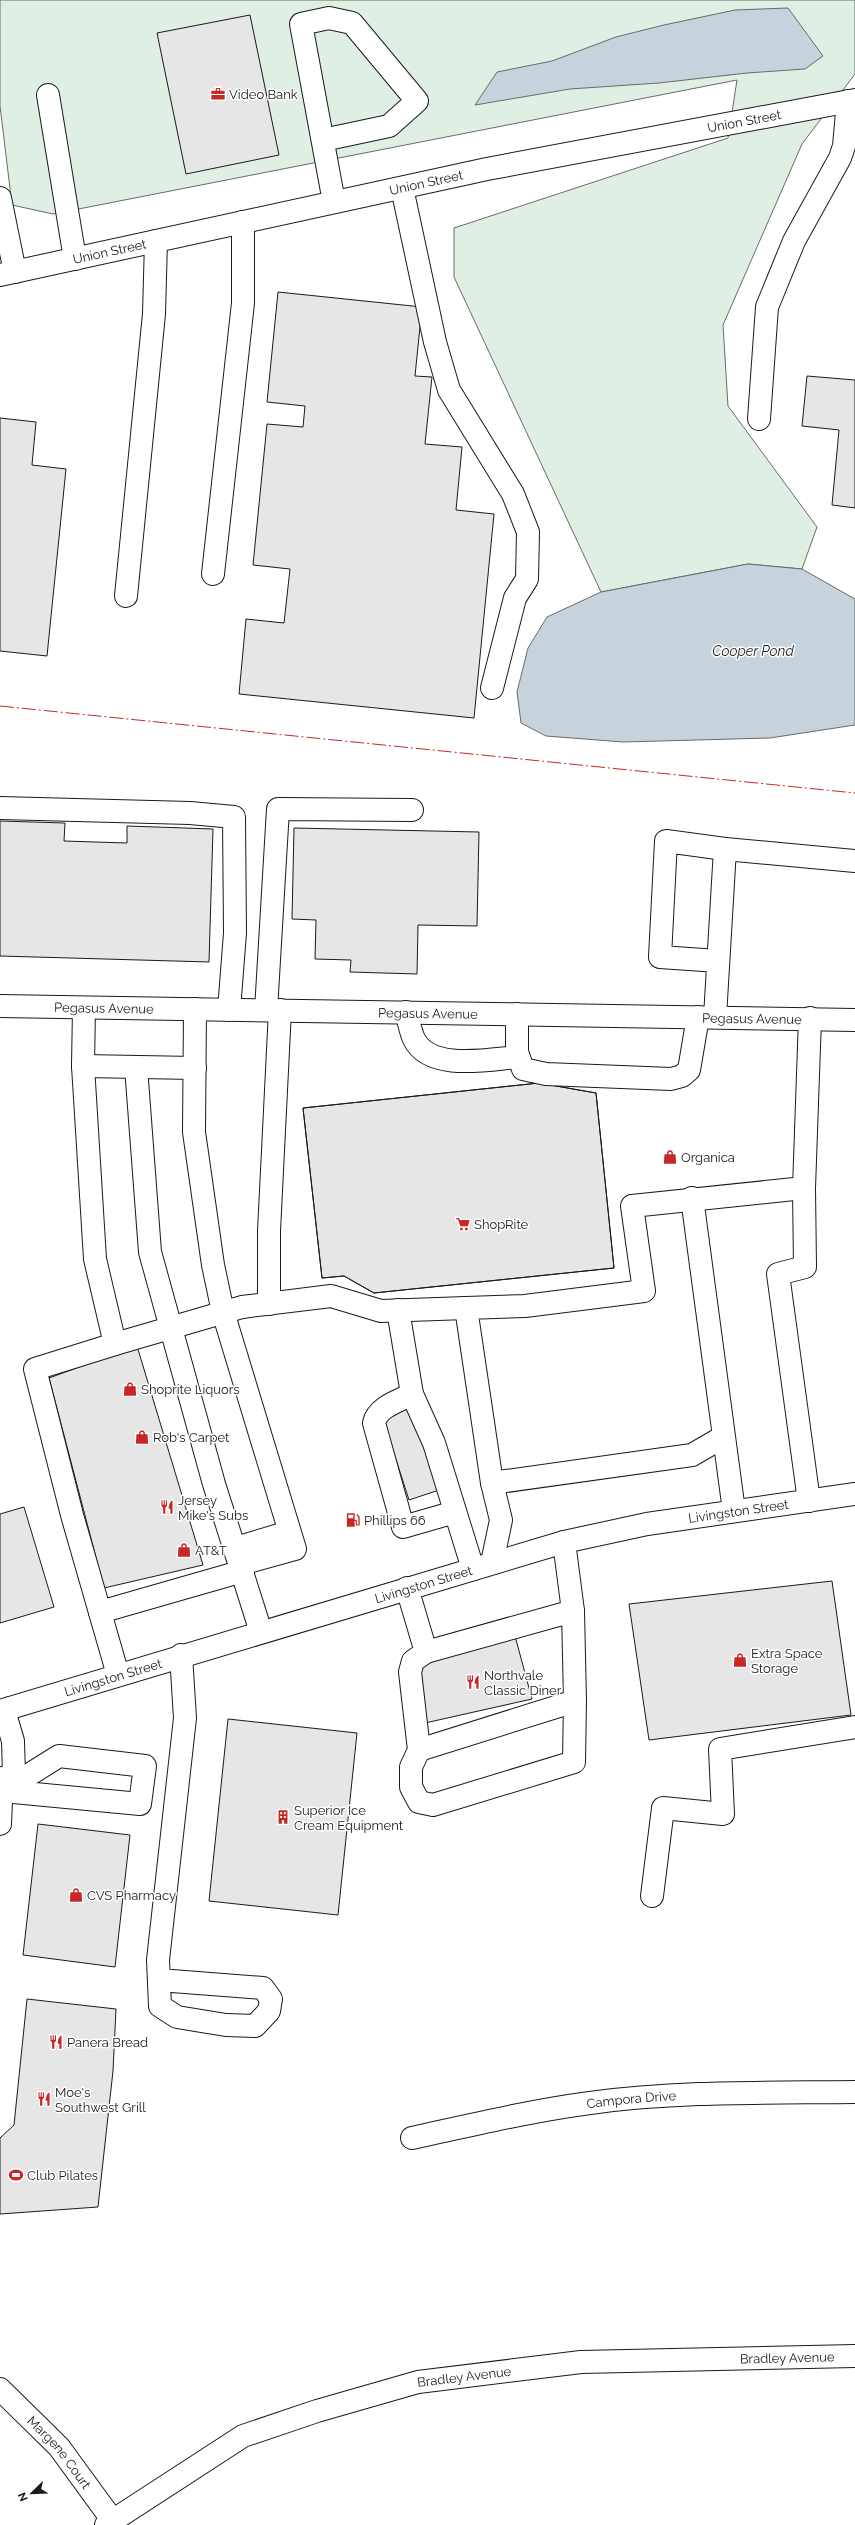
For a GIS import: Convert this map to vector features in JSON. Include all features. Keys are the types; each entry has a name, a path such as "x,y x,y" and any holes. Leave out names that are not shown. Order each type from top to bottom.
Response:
{"street":[{"path":"323,140 389,126 417,101 352,23 329,18 300,24 334,202"},
{"path":"48,95 75,259"},
{"path":"759,419 767,307 794,242 840,158 844,146 851,101"},
{"name":"Union Street","path":"7,274 487,169 851,101"},
{"path":"402,188 435,342 449,390 513,494 528,532 527,579 515,598 492,688"},
{"path":"0,198 7,274"},
{"path":"213,574 243,303 243,222"},
{"path":"126,596 154,314 156,241"},
{"path":"0,808 190,813 234,817 234,933 229,1010"},
{"path":"269,1304 273,1010 278,809 412,810"},
{"path":"718,961 660,957 666,841 725,849 855,861"},
{"path":"517,1014 518,1057 523,1069 546,1074 671,1080 682,1076 689,1070 707,1017 718,961 725,849"},
{"name":"Pegasus Avenue","path":"0,1006 810,1018 855,1020"},
{"path":"84,1008 83,1066 95,1259 115,1344"},
{"path":"100,1612 292,1541 223,1312 213,1265 194,1132 195,1009"},
{"path":"406,1012 414,1040 433,1056 449,1061 518,1057"},
{"path":"809,1501 778,1274 805,1267 804,1188 810,1018"},
{"path":"83,1066 195,1068"},
{"path":"136,1067 150,1252 214,1484 240,1561 261,1632"},
{"path":"118,1674 72,1515 35,1369 223,1312 331,1296 381,1311 525,1306 644,1291 632,1206 692,1198 804,1188"},
{"path":"692,1198 734,1511"},
{"path":"466,1308 492,1483 501,1520 482,1566"},
{"path":"398,1310 412,1394 434,1443 455,1512 482,1566"},
{"path":"412,1394 383,1409 376,1416 374,1423 403,1527 455,1512"},
{"path":"492,1483 692,1455 723,1437"},
{"name":"Livingston Street","path":"5,1709 564,1542 629,1527 855,1494"},
{"path":"564,1542 573,1611 576,1702 574,1762 433,1805 419,1802 411,1787 411,1767 419,1750 410,1672 412,1661 426,1652 573,1611"},
{"path":"407,1588 426,1652"},
{"path":"159,1980 263,1988 271,1999 269,2011 255,2026 226,2025 176,2017 160,2006 158,1960 185,1718 181,1656"},
{"path":"419,1750 576,1702"},
{"path":"3,1791 14,1775 13,1741 5,1714 5,1709"},
{"path":"652,1896 663,1808 723,1814 720,1749 855,1727"},
{"path":"59,1756 145,1766 140,1804 3,1791 59,1756"},
{"path":"0,1764 3,1791 0,1824"},
{"name":"Campora Drive","path":"412,2138 515,2115 591,2103 664,2097 855,2092"},
{"name":"Bradley Avenue","path":"110,2523 243,2436 317,2410 418,2382 581,2362 855,2356"},
{"name":"Margene Court","path":"0,2389 59,2448 110,2523"}],"green space":[{"path":"0,0 855,0 855,74 802,144 723,325 728,406 817,527 802,569 748,564 601,592 454,277 454,228 728,138 737,80 53,214 12,205 0,106"}],"water":[{"path":"788,8 823,56 805,69 747,73 659,83 570,89 475,105 497,72 552,61 616,37 664,25 735,10"},
{"name":"Cooper Pond","path":"748,564 802,569 855,599 855,725 770,738 623,742 546,736 521,723 517,692 528,648 547,617 601,592"}],"building":[{"name":"Video Bank","path":"250,15 279,155 186,174 157,33"},
{"path":"278,292 422,307 415,376 432,377 425,444 462,447 456,510 494,514 474,718 239,694 246,619 284,623 290,569 253,565 267,424 303,427 305,406 267,402"},
{"path":"807,376 855,380 855,508 832,505 839,430 802,426"},
{"path":"0,418 36,422 32,465 66,469 47,656 0,651"},
{"path":"0,821 65,823 64,841 127,843 127,826 213,829 209,962 0,956"},
{"path":"294,828 479,832 477,926 418,925 417,974 350,972 351,960 315,959 316,920 292,919"},
{"name":"ShopRite","path":"539,1083 596,1093 614,1268 374,1293 344,1276 322,1278 303,1108"},
{"name":"ShopRite","path":"539,1083 596,1093 614,1268 374,1293 344,1276 322,1278 303,1108"},
{"path":"137,1346 203,1565 104,1588 49,1378"},
{"path":"415,1405 442,1489 409,1500 382,1416"},
{"path":"24,1507 54,1607 0,1623 0,1514"},
{"name":"Extra Space Storage","path":"832,1581 851,1715 649,1740 629,1604"},
{"name":"Northvale Classic Diner","path":"515,1636 532,1699 425,1723 415,1665"},
{"name":"Superior Ice Cream Equipment","path":"228,1719 357,1733 338,1915 209,1901"},
{"name":"CVS Pharmacy","path":"38,1824 130,1835 115,1967 23,1955"},
{"path":"27,1999 116,2009 113,2071 98,2207 0,2214 0,2138 14,2125"}],"power":[{"path":"0,706 855,793"}],"place":[{"name":"Video Bank","path":"218,94"},
{"name":"Organica","path":"670,1157"},
{"name":"ShopRite","path":"463,1224"},
{"name":"Shoprite Liquors","path":"130,1389"},
{"name":"Rob's Carpet","path":"142,1437"},
{"name":"Jersey Mike's Subs","path":"167,1507"},
{"name":"Phillips 66","path":"353,1520"},
{"name":"AT&T","path":"184,1550"},
{"name":"Extra Space Storage","path":"740,1660"},
{"name":"Northvale Classic Diner","path":"473,1682"},
{"name":"Superior Ice Cream Equipment","path":"283,1817"},
{"name":"CVS Pharmacy","path":"76,1895"},
{"name":"Panera Bread","path":"56,2042"},
{"name":"Moe's Southwest Grill","path":"44,2099"},
{"name":"Club Pilates","path":"16,2175"}]}
